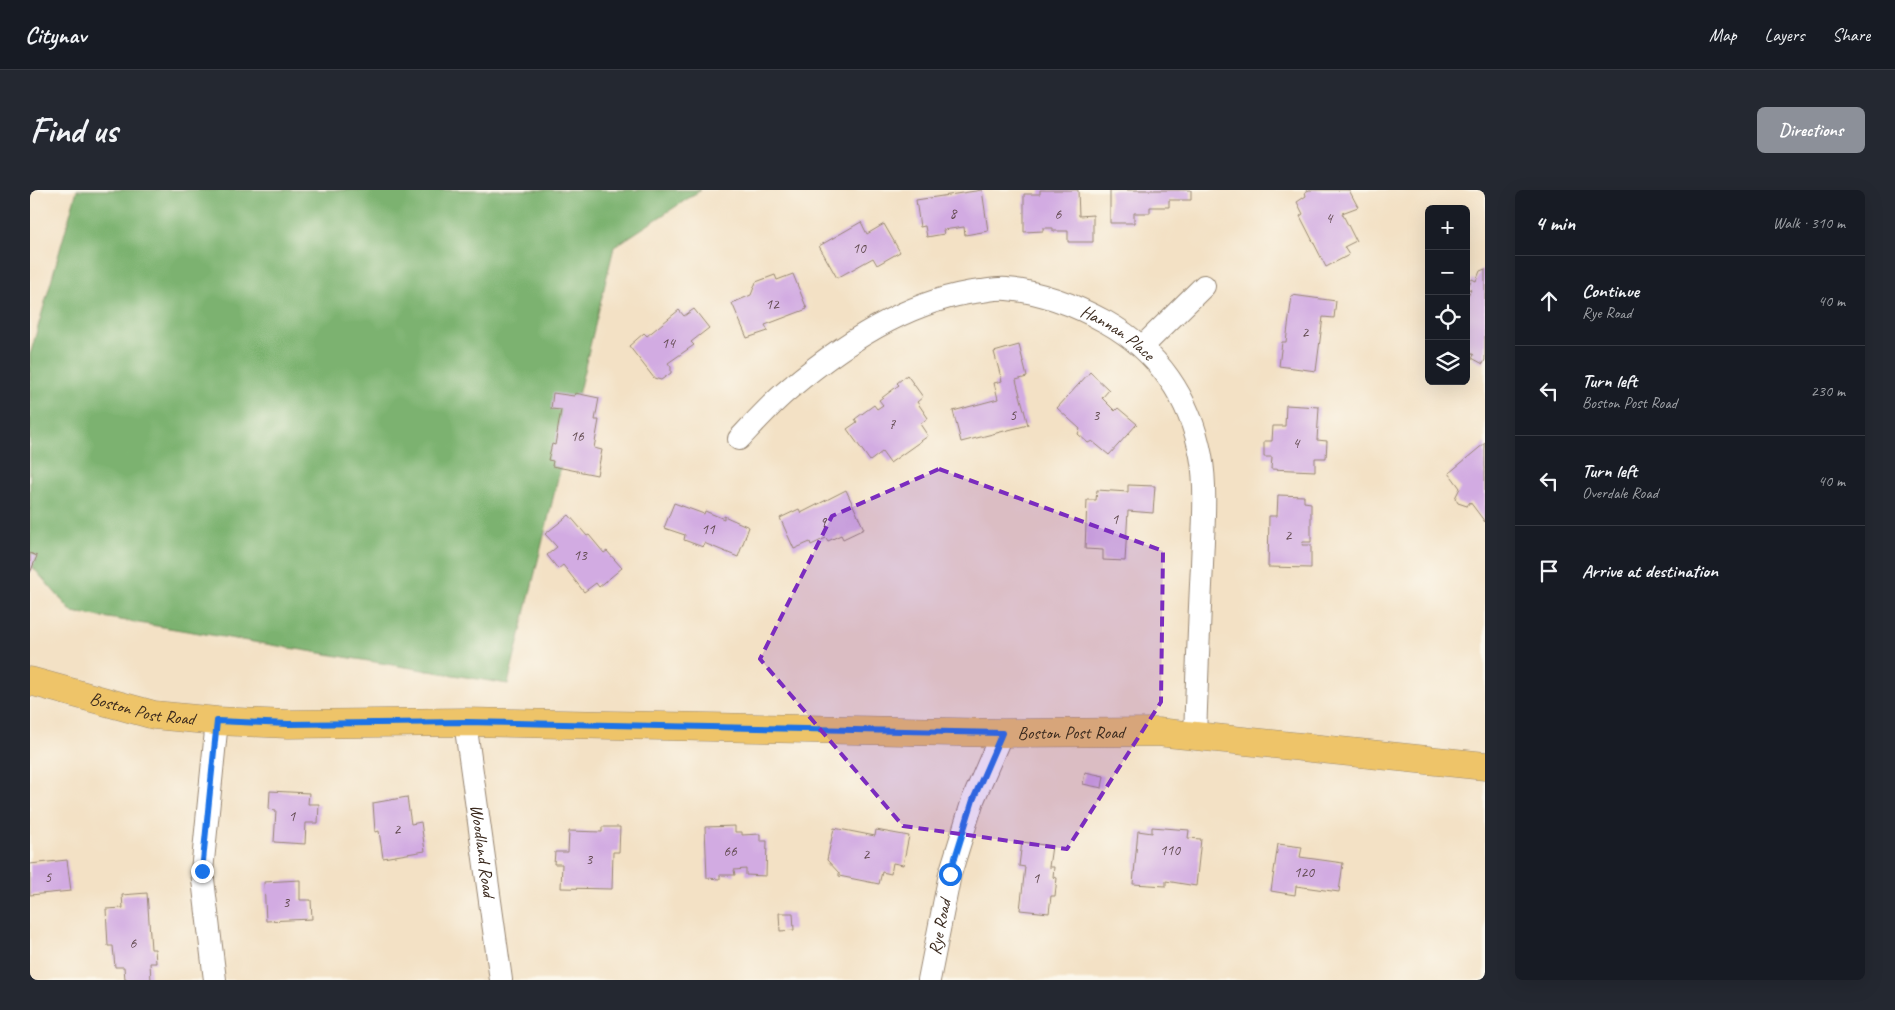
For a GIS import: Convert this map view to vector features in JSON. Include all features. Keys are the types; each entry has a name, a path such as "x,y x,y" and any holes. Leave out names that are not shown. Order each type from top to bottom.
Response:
{"main road":[{"name":"Boston Post Road","path":"30,681 154,715 217,721 288,724 465,722 1002,733 1157,732 1485,766"}],"street":[{"path":"1142,347 1204,286"},
{"name":"Hannan Place","path":"739,438 788,390 857,339 915,309 963,293 1005,289 1050,298 1083,310 1119,330 1150,353 1170,380 1189,415 1201,458 1204,518 1194,736"},
{"path":"215,980 202,871 217,721"},
{"name":"Woodland Road","path":"465,722 500,980"},
{"name":"Rye Road","path":"929,980 950,874 973,800 1002,733"}],"highlighted area":[{"path":"939,469 1163,551 1161,702 1067,849 903,826 760,659 832,516"}],"green space":[{"path":"77,190 701,190 614,247 508,684 72,612 30,564 30,355"}],"building":[{"path":"982,190 988,231 965,235 964,227 943,230 944,234 927,237 925,226 920,227 916,200"},
{"path":"1040,190 1078,190 1079,216 1093,215 1093,242 1068,242 1068,231 1053,231 1053,228 1043,228 1043,231 1024,232 1024,194 1040,194"},
{"path":"1110,190 1191,190 1191,200 1169,200 1169,207 1150,207 1150,213 1134,213 1134,223 1110,223"},
{"path":"1309,190 1349,190 1358,207 1342,213 1356,241 1344,247 1349,255 1326,267 1300,216 1303,214 1297,202 1306,196 1305,192"},
{"path":"861,222 867,234 884,224 900,252 877,265 873,258 837,278 819,246"},
{"path":"1485,269 1485,360 1483,364 1472,358 1474,355 1470,352 1470,283 1472,279 1476,281 1480,271"},
{"path":"793,274 807,309 765,325 768,331 747,338 732,303 751,295 756,282 775,275 777,280"},
{"path":"1292,295 1336,301 1334,318 1323,317 1316,371 1279,366 1282,342 1286,342"},
{"path":"694,309 709,328 691,342 694,345 668,363 671,367 671,373 661,380 654,378 629,346 644,333 647,336 679,310 684,316"},
{"path":"1019,345 1027,377 1016,380 1028,425 961,442 953,411 998,399 994,383 1002,381 994,352"},
{"path":"1090,372 1109,390 1102,398 1115,411 1118,408 1137,424 1109,455 1092,441 1088,443 1078,434 1080,429 1057,408"},
{"path":"907,375 923,397 917,402 928,418 920,424 928,436 890,463 882,452 870,461 847,429 857,422 855,419 874,405 877,409 883,405 879,400 899,385 897,383"},
{"path":"553,393 574,396 575,393 599,398 595,420 599,420 594,448 602,450 597,475 552,466 553,461 548,460 552,444 555,445 561,410 551,409"},
{"path":"1286,405 1319,407 1317,440 1327,441 1326,458 1315,458 1315,471 1271,469 1272,457 1264,457 1264,441 1272,441 1273,426 1285,426"},
{"path":"1485,443 1485,522 1470,502 1467,506 1458,503 1455,498 1460,488 1449,473"},
{"path":"1128,485 1155,486 1153,513 1128,511 1125,561 1103,560 1103,550 1085,549 1087,500 1096,500 1097,490 1128,492"},
{"path":"846,490 864,529 843,539 841,535 828,541 826,538 811,545 810,542 794,549 780,518 799,509 801,513"},
{"path":"1278,495 1304,496 1304,502 1311,503 1311,542 1303,542 1302,545 1311,545 1311,568 1268,567 1269,516 1277,516"},
{"path":"674,503 704,514 705,511 724,519 724,516 749,527 738,557 704,543 703,547 684,540 685,535 664,528"},
{"path":"569,515 604,553 607,551 622,568 599,587 596,583 584,592 563,565 558,569 547,555 557,547 545,534"},
{"path":"30,553 37,556 30,573"},
{"path":"1085,772 1104,776 1102,788 1083,784"},
{"path":"270,791 309,793 308,804 319,804 318,823 306,823 305,844 274,842 276,810 269,809"},
{"path":"407,797 411,824 421,822 425,851 383,858 379,831 375,832 373,803"},
{"path":"735,826 735,832 742,832 742,835 760,834 760,841 767,841 766,876 746,875 746,869 734,870 735,875 720,875 720,879 707,878 705,827"},
{"path":"602,827 620,827 619,852 613,852 612,889 561,888 562,864 554,864 555,852 568,852 569,831 602,832"},
{"path":"1152,827 1189,830 1188,838 1201,839 1196,886 1166,881 1166,886 1133,884 1138,831 1152,833"},
{"path":"834,828 875,836 876,830 909,836 903,865 893,863 891,874 882,872 879,884 839,876 839,873 827,860"},
{"path":"1022,842 1052,846 1049,867 1054,867 1053,877 1057,878 1055,896 1051,896 1049,913 1020,910 1025,867 1019,866"},
{"path":"1278,844 1302,847 1300,857 1343,863 1339,892 1296,886 1295,895 1271,891"},
{"path":"67,860 71,891 30,895 30,864"},
{"path":"300,880 300,900 311,900 312,919 266,921 264,882"},
{"path":"147,893 151,949 155,949 156,963 150,963 151,980 125,980 124,967 115,967 113,946 108,946 106,909 123,908 122,895"},
{"path":"779,913 793,913 794,930 780,931"}],"route":[{"path":"202,871 217,721 288,724 465,722 1002,733 973,800 950,874"}]}
